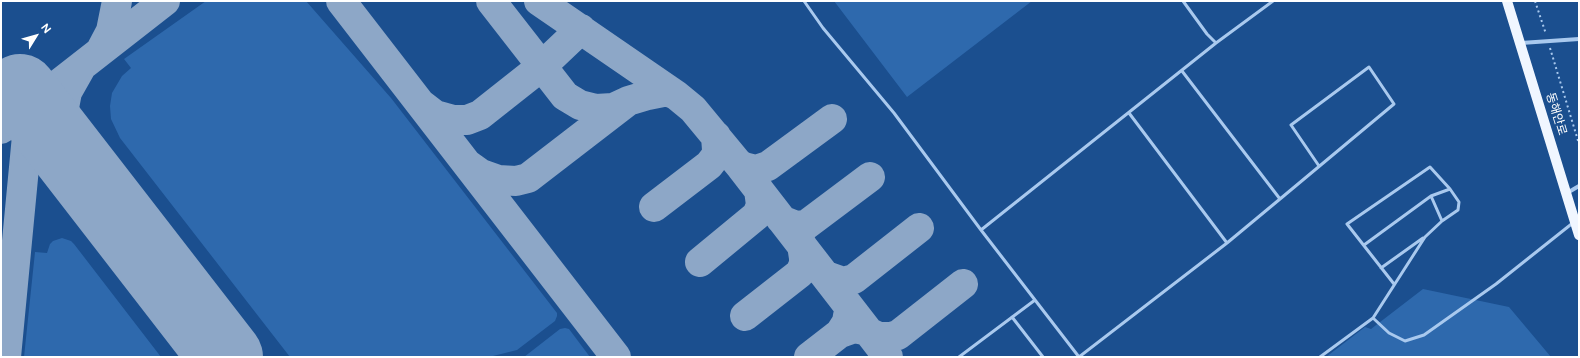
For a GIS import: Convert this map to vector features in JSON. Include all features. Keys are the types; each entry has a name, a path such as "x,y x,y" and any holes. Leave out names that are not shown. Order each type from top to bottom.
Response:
{"main road":[{"name":"동해안로","path":"1507,1 1579,235"}],"street":[{"path":"1520,43 1579,39"},
{"path":"1567,193 1579,186"}],"lane":[{"path":"804,1 823,28 894,113 981,230 1079,357 1227,243 1394,104 1369,67 1291,125 1319,166"},
{"path":"1183,1 1206,34 1216,43"},
{"path":"981,230 1216,43 1272,1"},
{"path":"1182,71 1280,199"},
{"path":"1129,113 1227,243"},
{"path":"1381,268 1425,237 1442,221 1458,210 1460,202 1430,167 1347,224 1364,245 1381,268 1394,284"},
{"path":"1364,245 1431,196 1450,189"},
{"path":"1431,196 1442,221"},
{"path":"1373,318 1389,333 1405,341 1424,335 1496,284 1575,221"},
{"path":"1320,357 1373,318 1425,237"},
{"path":"959,357 1035,300"},
{"path":"1012,317 1043,357"}],"path":[{"path":"1535,1 1579,144"}],"shaded area":[{"path":"206,1 306,1 391,98 557,313 555,321 517,350 489,357 290,357 120,138 111,119 110,106 112,93 122,76 131,68 124,59"},
{"path":"834,1 1032,1 907,97"},
{"path":"62,238 71,241 74,244 161,357 24,357 35,252 47,253 50,244 53,241"},
{"path":"1423,289 1509,307 1551,357 1326,357 1365,327 1371,329"},
{"path":"560,329 569,329 590,357 524,357"}],"taxiway":[{"path":"101,50 111,31 117,1"},
{"path":"1,129 165,1"},
{"path":"341,1 616,357"},
{"path":"491,1 565,96 580,105 596,109 613,108 626,102"},
{"path":"539,1 676,95"},
{"path":"422,105 435,115 453,120 467,120 480,115 542,66 581,29"},
{"path":"70,156 64,135 63,113 67,92 80,69"},
{"path":"467,164 481,174 498,180 516,181 528,178 628,101 663,92 669,92 676,95 693,109 741,167 888,357"},
{"path":"6,357 27,136 33,115 44,95"},
{"path":"739,164 756,170 768,166 832,119"},
{"path":"654,207 709,165 716,156 716,136"},
{"path":"781,219 796,226 806,225 870,177"},
{"path":"700,262 757,215 761,205 759,190"},
{"path":"826,276 843,282 854,279 919,228"},
{"path":"745,316 800,273 804,264 802,245"},
{"path":"840,333 854,328 864,330 879,337 891,337 898,335 963,284"},
{"path":"809,357 840,333 847,322 848,316"}],"runway":[{"path":"20,91 226,357"}]}
